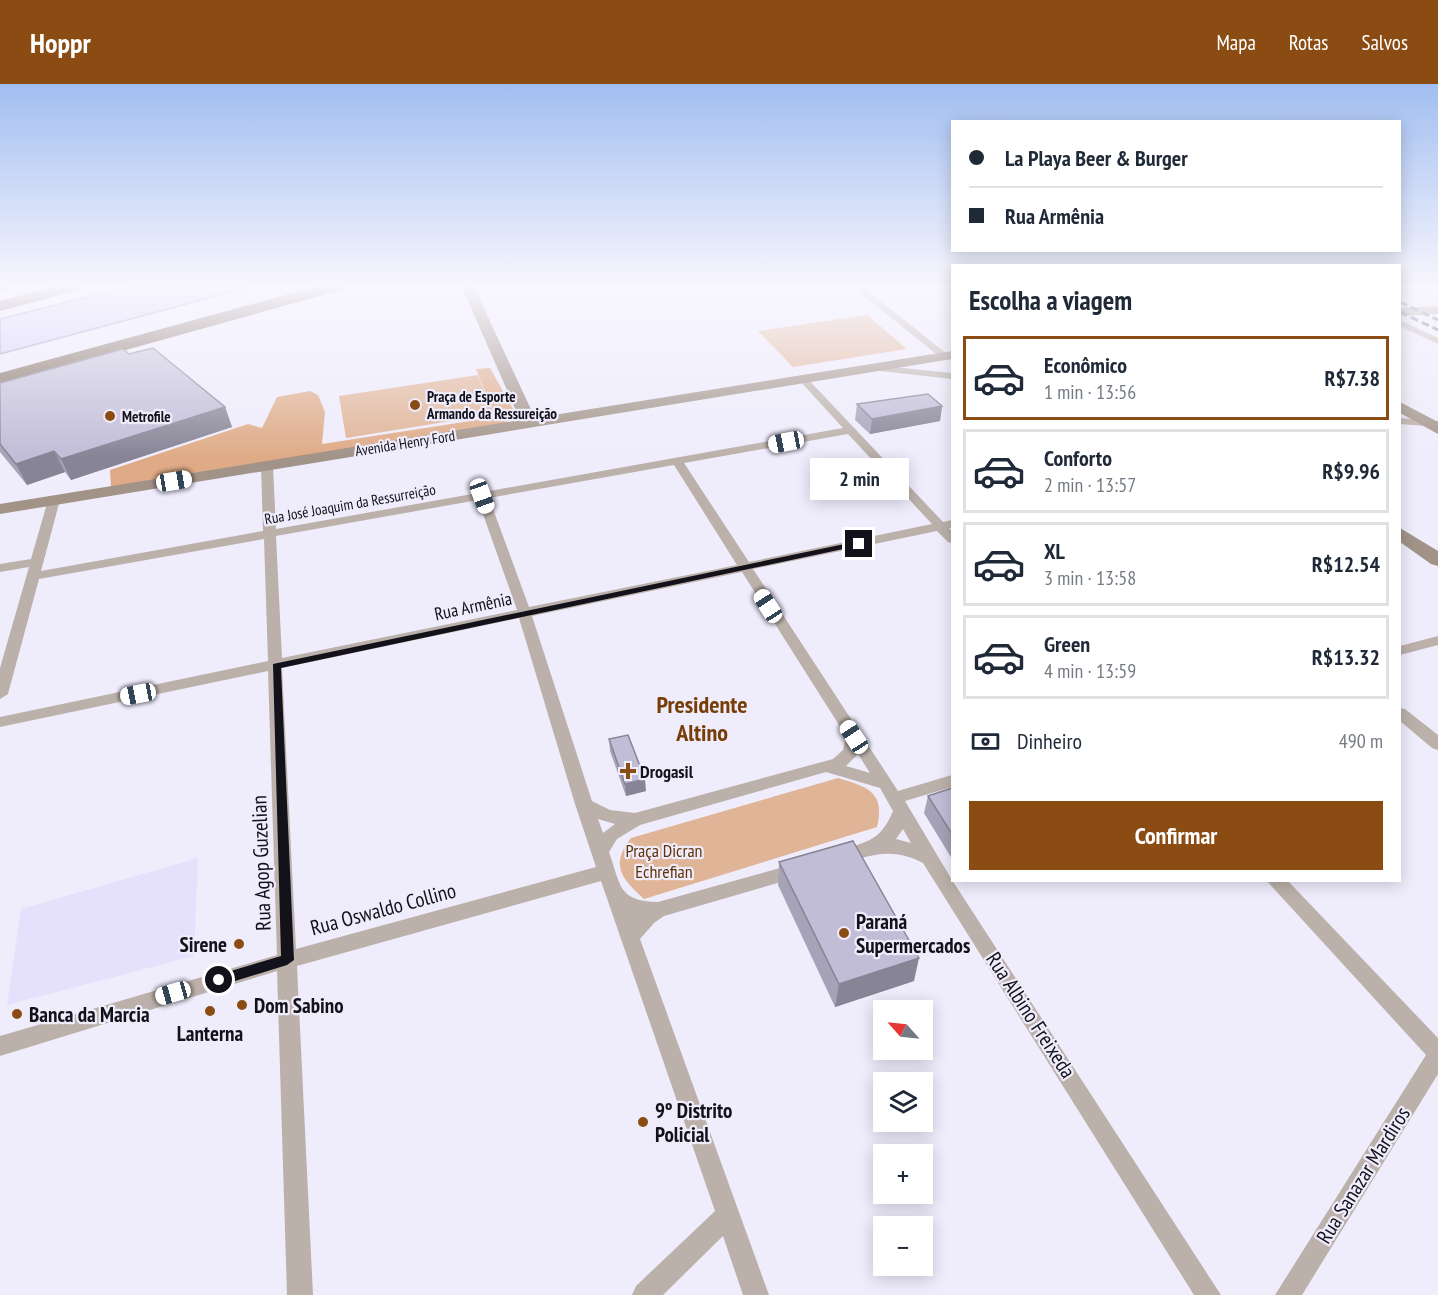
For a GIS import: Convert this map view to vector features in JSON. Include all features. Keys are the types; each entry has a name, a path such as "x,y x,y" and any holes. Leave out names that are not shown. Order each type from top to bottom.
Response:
{"highway":[{"path":"0,368 89,344"},
{"path":"0,379 129,344"}],"main road":[{"path":"493,344 529,423"},
{"name":"Avenida Henry Ford","path":"0,509 948,356"},
{"path":"1401,408 1435,426"},
{"path":"1401,535 1438,560"}],"street":[{"path":"932,344 948,356"},
{"path":"904,363 922,374"},
{"path":"874,368 951,376"},
{"path":"802,379 850,430 947,525"},
{"path":"1401,421 1435,426"},
{"name":"Rua José Joaquim da Ressurreição","path":"33,576 678,463 850,430"},
{"name":"Rua Albino Freixeda","path":"678,463 894,798 929,858 1208,1295"},
{"name":"Rua Agop Guzelian","path":"267,466 272,534 300,1295"},
{"path":"482,496 525,614 606,872 756,1295"},
{"path":"0,694 54,500"},
{"name":"Rua Armênia","path":"0,722 947,525"},
{"path":"0,568 37,562"},
{"path":"0,637 17,634"},
{"path":"1401,651 1438,640"},
{"path":"1401,714 1438,744"},
{"path":"600,852 611,834 635,820 828,767 850,753 854,737"},
{"path":"828,767 894,798 951,781"},
{"path":"877,847 894,830 894,798"},
{"path":"583,804 607,816 635,820"},
{"path":"630,938 647,917 658,910 877,847 903,846 929,858"},
{"name":"Rua Oswaldo Collino","path":"0,1046 287,960 606,872"},
{"path":"1277,882 1438,1054"},
{"path":"615,894 621,903 632,909 658,910"},
{"name":"Rua Sanazar Mardiros","path":"1288,1295 1438,1054"},
{"path":"645,1295 729,1214"}],"shaded area":[{"path":"0,344 39,344 0,354"},
{"path":"490,368 517,416 504,423 111,487 110,470 248,424 262,428 277,397 310,391 318,395 325,412 322,444 496,417 476,369"},
{"path":"198,858 194,956 7,1005 21,909"}],"green space":[{"path":"770,344 901,344 907,349 793,367"},
{"name":"Praça de Esporte Armando da Ressureição","path":"478,375 494,414 346,438 339,396"},
{"name":"Praça Dicran Echrefian","path":"838,778 866,788 872,793 879,806 877,827 644,899 624,878 620,864 621,856 631,838"}],"building":[{"name":"Metrofile","path":"153,348 225,407 61,459 54,451 16,464 0,444 0,383 123,349 129,354"},
{"path":"928,394 942,406 872,419 857,404"},
{"name":"Drogasil","path":"628,735 645,779 625,784 609,739"},
{"path":"951,788 951,832 928,796"},
{"name":"Paraná Supermercados","path":"853,841 919,958 839,984 779,862"}],"place":[{"name":"Praça de Esporte Armando da Ressureição","path":"415,405"},
{"name":"Metrofile","path":"110,416"},
{"name":"Drogasil","path":"628,771"},
{"name":"Paraná Supermercados","path":"844,933"},
{"name":"Sirene","path":"239,944"},
{"name":"Dom Sabino","path":"242,1005"},
{"name":"Lanterna","path":"210,1011"},
{"name":"Banca da Marcia","path":"17,1014"},
{"name":"9º Distrito Policial","path":"643,1122"}],"district":[{"name":"Presidente Altino","path":"702,718"}],"route":[{"path":"219,980 287,960 276,666 859,544"}]}
